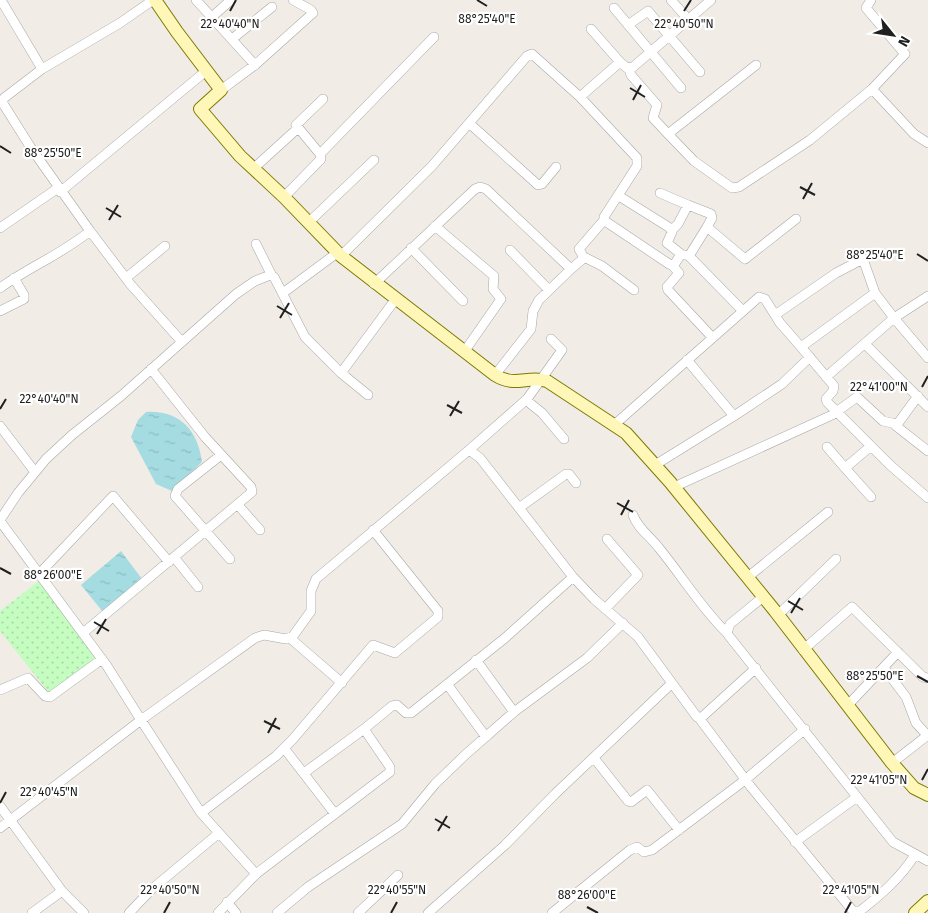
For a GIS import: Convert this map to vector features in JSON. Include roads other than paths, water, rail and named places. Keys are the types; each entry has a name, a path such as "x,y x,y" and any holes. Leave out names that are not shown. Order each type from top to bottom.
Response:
{"street":[{"path":"1,0 42,68"},
{"path":"182,342 126,278 90,232 59,190 1,103 42,68 120,23 154,0 221,90"},
{"path":"196,0 255,65"},
{"path":"212,17 231,0"},
{"path":"295,0 313,13 255,65 221,90 200,109 253,169 284,197 339,255 394,300 495,376 510,383 539,381 554,386 626,434 674,487 748,577 892,763 914,788 928,795"},
{"path":"671,0 688,19"},
{"path":"629,69 711,0"},
{"path":"591,29 620,62 629,69 657,105 652,118 694,161 728,186 736,189 810,140 872,89 905,54 866,8 871,0"},
{"path":"232,39 272,7"},
{"path":"614,8 681,88"},
{"path":"628,25 647,10 700,72"},
{"path":"320,154 434,36"},
{"path":"283,293 339,255 432,166 529,54 533,55 580,97 638,161 637,166 604,220 579,249 584,257 602,266 634,290"},
{"path":"580,97 620,62"},
{"path":"668,134 756,65"},
{"path":"0,228 59,190 206,71"},
{"path":"872,89 914,134 928,143"},
{"path":"284,197 321,160 320,154 298,128 297,123 323,98"},
{"path":"468,123 538,185 542,184 556,167"},
{"path":"253,169 298,128"},
{"path":"308,222 374,160"},
{"path":"374,284 474,189 483,186 571,268"},
{"path":"660,193 712,216 707,227 685,255 672,265"},
{"path":"619,196 672,230"},
{"path":"688,205 678,224 672,230 667,243 685,255 742,310"},
{"path":"707,227 747,259 796,219"},
{"path":"604,220 672,265 679,272 668,285 668,290 712,337"},
{"path":"435,226 494,276 492,289 500,296 497,307 464,352"},
{"path":"0,288 76,243 90,232"},
{"path":"256,244 305,337 341,373 368,394"},
{"path":"126,278 165,246"},
{"path":"411,248 463,301"},
{"path":"510,250 549,290"},
{"path":"495,376 531,330 535,306 584,257"},
{"path":"775,315 836,273 862,259 875,293 928,358"},
{"path":"256,874 201,813 107,665 0,521 35,472 72,435 121,396 236,294 255,281 272,276"},
{"path":"0,311 24,299 24,295 14,278"},
{"path":"801,347 875,293"},
{"path":"826,377 894,318 928,296"},
{"path":"614,426 742,310 756,298 763,297 775,315 834,388 826,400 836,413 928,498"},
{"path":"341,373 394,300"},
{"path":"290,638 308,616 311,591 316,579 469,450 526,399 562,350 551,339"},
{"path":"865,344 928,407"},
{"path":"655,465 782,384 810,357"},
{"path":"687,360 734,416"},
{"path":"83,633 250,495 252,490 151,369"},
{"path":"896,424 918,396"},
{"path":"674,487 836,413 857,397 883,421 896,424 928,451"},
{"path":"526,399 542,413 564,439"},
{"path":"0,426 35,472"},
{"path":"845,468 871,446"},
{"path":"827,447 871,497"},
{"path":"469,450 480,458 573,577 605,609 638,637 671,684 745,780 850,909 857,912 895,882 915,855"},
{"path":"221,455 176,492 177,500 230,559"},
{"path":"519,508 566,474 569,474 576,484"},
{"path":"40,574 114,496 171,560 198,587"},
{"path":"238,505 260,530"},
{"path":"748,577 828,512"},
{"path":"633,514 639,526 658,546 709,613 756,668 893,842 928,862"},
{"path":"201,813 284,748 373,645 395,653 435,620 439,614 373,530"},
{"path":"605,609 638,575 607,539"},
{"path":"778,615 836,559"},
{"path":"304,773 392,706 397,705 406,713 411,713 505,638 573,577"},
{"path":"727,632 730,624 763,597"},
{"path":"803,650 852,607 923,677 928,678"},
{"path":"277,913 308,887 402,824 435,784 486,737 514,712 586,658 622,623"},
{"path":"0,828 141,720 255,638 271,635 290,638 342,683"},
{"path":"848,705 898,652"},
{"path":"476,660 514,712"},
{"path":"0,690 28,678 45,696 50,697 107,665"},
{"path":"699,718 756,668"},
{"path":"884,668 906,697 916,723 928,735 892,763"},
{"path":"447,684 486,737"},
{"path":"428,913 505,845 671,684"},
{"path":"218,913 256,874 390,772 390,767 364,729"},
{"path":"552,913 630,850 637,847 644,852 649,851 679,830 745,780 805,729"},
{"path":"284,748 335,814"},
{"path":"594,758 628,801 631,802 647,790 679,830"},
{"path":"795,842 857,797"},
{"path":"0,806 9,821 62,891 84,913"},
{"path":"129,913 152,889 219,833"},
{"path":"358,913 398,875"},
{"path":"32,913 62,891"},
{"path":"915,913 928,901"},
{"path":"228,902 236,913"}],"water":[{"path":"146,412 168,414 185,424 196,440 200,451 202,462 172,491 156,484 131,437 138,420"},
{"path":"121,551 142,579 103,612 81,585"}]}
